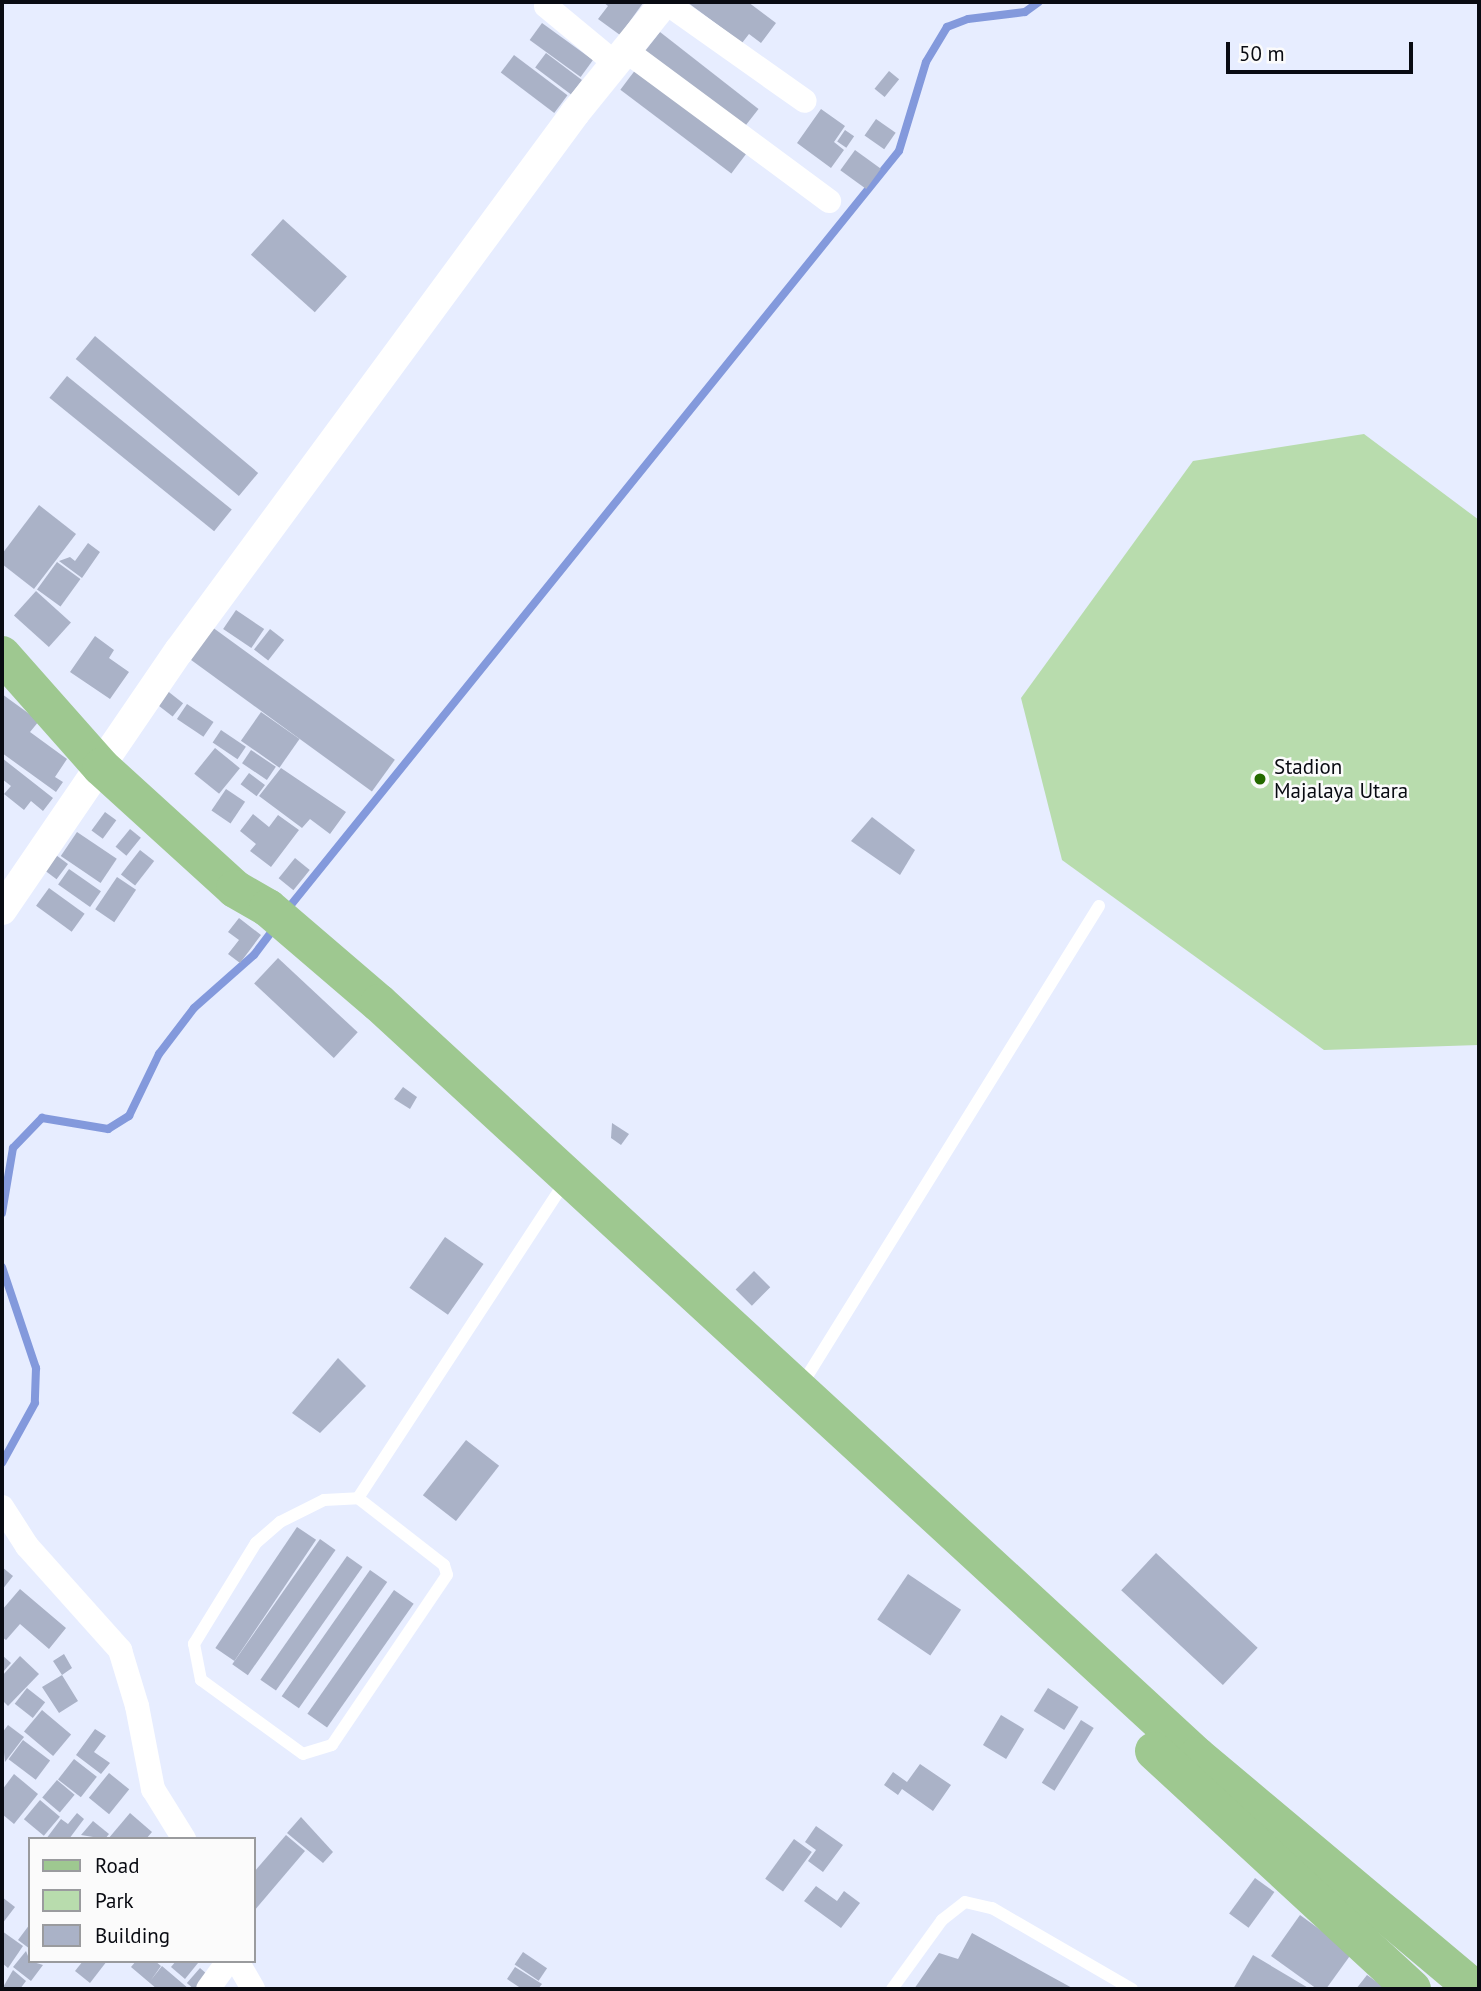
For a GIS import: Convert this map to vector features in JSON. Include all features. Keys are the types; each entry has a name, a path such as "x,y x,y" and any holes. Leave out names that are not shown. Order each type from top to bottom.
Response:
{"main road":[{"path":"2,654 101,767 235,889 262,926 799,1390 1197,1756 1475,1989"},
{"path":"562,1187 1412,1989"}],"street":[{"path":"2,909 179,651 620,56 665,2 805,101"},
{"path":"547,6 829,201"},
{"path":"2,1507 27,1546 120,1650 137,1706 153,1789 183,1837"},
{"path":"208,1989 227,1963"},
{"path":"238,1963 253,1989"}],"lane":[{"path":"799,1390 1100,906"},
{"path":"358,1498 562,1187"},
{"path":"358,1498 444,1565 447,1575 332,1745 303,1754 201,1680 194,1644 256,1543 280,1522 324,1500 358,1498"},
{"path":"892,1989 942,1920 965,1902 992,1908 1132,1989"}],"green space":[{"name":"Stadion Majalaya Utara","path":"1364,434 1479,520 1479,1045 1324,1050 1062,860 1021,698 1193,461"}],"building":[{"path":"603,2 650,2 647,6 643,3 620,35 598,19 608,6"},
{"path":"687,2 748,2 776,23 761,43 749,34 742,43"},
{"path":"542,23 593,60 581,77 530,40"},
{"path":"660,32 759,109 741,131 643,54"},
{"path":"546,53 582,80 571,94 535,67"},
{"path":"514,55 568,95 554,113 501,73"},
{"path":"636,69 747,153 731,173 620,90"},
{"path":"889,71 899,79 885,97 875,89"},
{"path":"821,109 845,126 834,142 844,150 831,168 797,143"},
{"path":"876,119 896,133 884,149 865,135"},
{"path":"845,130 854,136 846,148 837,142"},
{"path":"855,150 881,169 866,189 840,170"},
{"path":"283,219 347,277 315,312 251,255"},
{"path":"95,336 258,473 239,496 76,359"},
{"path":"67,376 232,509 214,531 49,398"},
{"path":"39,505 76,534 34,589 2,564 2,554"},
{"path":"88,543 100,552 82,578 59,561 70,557 75,561"},
{"path":"57,562 80,579 60,607 37,590"},
{"path":"36,591 71,622 49,647 14,616"},
{"path":"236,610 264,629 251,648 223,629"},
{"path":"212,627 395,760 372,791 189,659"},
{"path":"270,629 284,640 268,661 254,649"},
{"path":"95,636 114,650 109,658 129,672 110,699 70,672"},
{"path":"165,689 183,703 173,717 155,702"},
{"path":"2,694 39,721 30,732 67,759 55,777 63,782 56,792 2,753"},
{"path":"187,704 214,722 203,737 177,719"},
{"path":"261,712 300,739 279,768 241,741"},
{"path":"221,730 246,747 237,759 213,742"},
{"path":"215,748 240,768 219,794 194,774"},
{"path":"251,750 276,767 267,780 242,763"},
{"path":"2,758 53,798 43,811 31,801 24,810 4,794 11,786 2,779"},
{"path":"281,768 346,812 330,834 310,819 302,828 259,796"},
{"path":"249,773 265,785 257,796 241,784"},
{"path":"226,789 245,802 231,823 211,811"},
{"path":"105,812 116,820 103,839 91,831"},
{"path":"253,814 269,827 278,815 299,830 271,867 250,851 256,844 240,831"},
{"path":"872,817 915,850 900,875 851,841"},
{"path":"130,829 141,838 126,856 116,847"},
{"path":"77,832 117,859 101,883 61,856"},
{"path":"140,850 154,861 135,886 121,874"},
{"path":"52,852 68,864 57,879 41,867"},
{"path":"295,858 310,870 293,890 279,878"},
{"path":"69,869 101,891 90,907 58,885"},
{"path":"117,877 136,890 114,922 95,909"},
{"path":"49,888 85,914 72,932 36,906"},
{"path":"239,918 261,935 240,963 228,954 239,940 228,932"},
{"path":"278,958 358,1032 334,1058 254,984"},
{"path":"403,1087 417,1097 410,1109 394,1099"},
{"path":"612,1123 629,1134 621,1145 611,1138"},
{"path":"445,1237 484,1264 448,1315 409,1288"},
{"path":"754,1271 770,1287 752,1306 736,1289"},
{"path":"338,1358 366,1386 320,1433 292,1413"},
{"path":"466,1440 499,1466 456,1521 423,1495"},
{"path":"297,1527 316,1540 234,1661 215,1648"},
{"path":"320,1539 336,1550 248,1675 232,1664"},
{"path":"1156,1553 1258,1648 1223,1685 1121,1590"},
{"path":"347,1556 363,1567 276,1691 260,1680"},
{"path":"2,1567 13,1576 2,1590"},
{"path":"370,1570 387,1582 299,1708 282,1696"},
{"path":"908,1574 961,1610 930,1655 877,1620"},
{"path":"20,1589 66,1628 49,1649 20,1624 6,1640 2,1637 2,1610"},
{"path":"394,1590 414,1604 327,1727 307,1714"},
{"path":"64,1654 72,1668 62,1675 53,1661"},
{"path":"2,1655 11,1663 2,1673"},
{"path":"20,1656 39,1674 8,1706 2,1700 2,1676"},
{"path":"62,1675 78,1701 59,1713 42,1687"},
{"path":"27,1688 45,1702 33,1718 15,1704"},
{"path":"1048,1688 1079,1707 1064,1730 1034,1711"},
{"path":"42,1710 71,1734 53,1756 24,1731"},
{"path":"1001,1715 1024,1729 1006,1759 983,1745"},
{"path":"1081,1720 1094,1728 1055,1791 1042,1783"},
{"path":"8,1725 24,1737 5,1762 2,1733"},
{"path":"95,1729 106,1736 94,1752 110,1763 101,1774 76,1755"},
{"path":"23,1740 50,1760 36,1780 9,1759"},
{"path":"74,1759 97,1777 81,1797 58,1779"},
{"path":"920,1764 951,1785 933,1811 902,1789 898,1795 884,1785 893,1772 907,1782"},
{"path":"109,1773 129,1789 109,1814 89,1798"},
{"path":"14,1774 38,1794 14,1824 2,1814 2,1790"},
{"path":"57,1780 75,1795 60,1812 42,1798"},
{"path":"40,1800 60,1817 44,1836 24,1819"},
{"path":"77,1813 84,1819 70,1837 48,1837 61,1819 68,1824"},
{"path":"130,1813 152,1832 148,1837 110,1837"},
{"path":"301,1817 333,1852 323,1863 287,1833"},
{"path":"93,1821 109,1834 107,1837 81,1835"},
{"path":"816,1826 843,1845 823,1872 808,1861 816,1850 805,1842"},
{"path":"286,1835 305,1851 256,1909 256,1870"},
{"path":"794,1839 812,1852 783,1892 765,1879"},
{"path":"1255,1878 1274,1892 1249,1928 1229,1914"},
{"path":"816,1886 837,1901 844,1891 860,1903 841,1928 804,1901"},
{"path":"2,1897 15,1907 2,1924"},
{"path":"1300,1915 1352,1953 1326,1989 1317,1989 1271,1956"},
{"path":"28,1927 28,1948 18,1940"},
{"path":"2,1931 23,1946 8,1968 2,1963"},
{"path":"972,1933 1074,1989 914,1989 939,1953 958,1959"},
{"path":"26,1951 28,1963 43,1965 31,1981 13,1967"},
{"path":"523,1952 547,1968 539,1981 515,1964"},
{"path":"1253,1955 1310,1989 1233,1989"},
{"path":"81,1963 105,1963 90,1983 75,1971"},
{"path":"134,1963 157,1963 161,1966 151,1980 162,1966 189,1989 157,1989 131,1967"},
{"path":"174,1963 198,1963 185,1979 171,1967"},
{"path":"515,1967 542,1984 538,1989 522,1989 507,1979"},
{"path":"200,1968 208,1975 196,1989 187,1983"},
{"path":"13,1970 26,1981 20,1989 2,1989"},
{"path":"1367,1975 1387,1989 1356,1989"}],"waterway":[{"path":"286,911 899,151 926,62 947,27 968,19 1025,12 1039,2"},
{"path":"2,1213 13,1148 42,1118 108,1129 129,1116 159,1054 194,1008 254,955 275,927"},
{"path":"2,1267 36,1368 35,1403 2,1463"}],"place":[{"name":"Stadion Majalaya Utara","path":"1260,779"}]}
